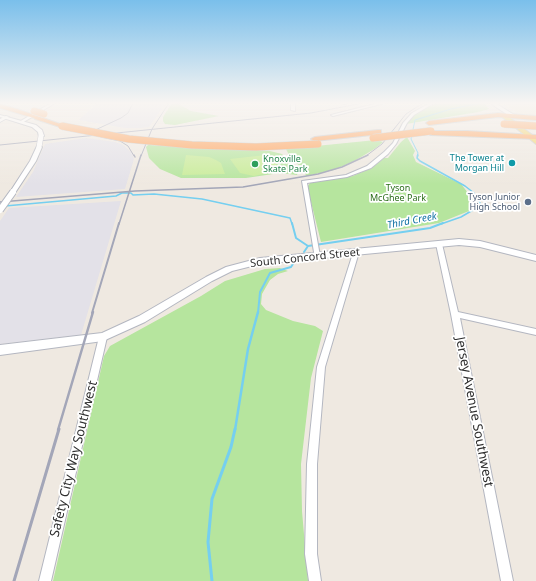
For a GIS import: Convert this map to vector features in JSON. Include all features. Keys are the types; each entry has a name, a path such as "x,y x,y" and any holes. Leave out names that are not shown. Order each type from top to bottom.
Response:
{"highway":[{"path":"91,130 129,139 192,145 250,147 408,130"},
{"path":"316,141 353,134 377,133 395,135 419,130"},
{"path":"446,130 534,138"}],"main road":[{"path":"523,130 534,138"},
{"path":"526,130 534,138"}],"street":[{"path":"0,210 33,161 39,147 41,136 39,130"},
{"path":"316,249 304,182 347,176 369,167 386,153 401,130"},
{"name":"South Concord Street","path":"0,350 90,340 103,337 142,319 209,279 229,269 316,249 356,252 459,242 480,244 536,258"},
{"name":"Jersey Avenue Southwest","path":"439,244 455,314 507,581"},
{"path":"315,581 311,554 312,464 321,368 356,252"},
{"path":"455,314 536,332"},
{"name":"Safety City Way Southwest","path":"45,581 103,337"}],"shaded area":[{"path":"86,138 115,142 123,145 131,152 134,159 125,189 16,197 33,172 45,144"},
{"path":"121,201 81,335 0,344 0,221 9,208"}],"green space":[{"name":"Tyson McGhee Park","path":"407,137 415,151 413,155 416,162 461,184 476,203 469,211 439,223 321,242 308,190 310,183 353,176 368,169 382,158 388,158"},
{"name":"Tyson McGhee Park","path":"376,140 383,142 356,160 334,170 306,176 304,169 291,159 286,149"},
{"path":"148,145 270,151 282,154 298,172 297,175 280,173 246,178 181,178 160,169 149,158 146,147"},
{"path":"186,155 209,157 216,160 221,163 225,174 182,175"},
{"name":"Knoxville Skate Park","path":"266,155 273,158 277,166 284,169 254,176 240,173 230,159"},
{"path":"280,268 288,271 278,274 270,280 262,294 261,304 266,310 293,321 315,326 323,331 311,378 301,464 302,511 308,581 53,581 104,356 110,346 201,296 225,281 265,269"}],"waterway":[{"name":"Third Creek","path":"413,130 411,139 418,153 417,156"},
{"name":"Third Creek","path":"418,155 417,158 420,161 465,186 474,193 475,198 480,203 478,207 461,217 441,224"},
{"path":"5,206 116,196 122,193 131,193 133,195 154,194 202,199 290,218 292,224"},
{"path":"292,223 296,238 308,246"},
{"name":"Third Creek","path":"308,246 430,228 443,223"},
{"name":"Third Creek","path":"304,252 308,246"},
{"name":"Third Creek","path":"258,313 260,292 270,273 291,267 293,264"},
{"name":"Third Creek","path":"235,430 248,349 258,312"},
{"name":"Third Creek","path":"212,581 208,542 212,499 231,447 235,429"}],"railway":[{"path":"91,132 95,130"},
{"path":"0,145 145,130"},
{"path":"141,156 152,130"},
{"path":"366,156 382,144 393,130"},
{"path":"101,137 120,141 128,146 134,156"},
{"path":"129,191 141,155"},
{"path":"129,191 243,187 318,174 342,167 366,156"},
{"path":"0,202 129,191"},
{"path":"119,224 129,191"},
{"path":"92,313 119,223"},
{"path":"58,430 93,312"},
{"path":"14,581 59,429"}],"place":[{"name":"The Tower at Morgan Hill","path":"512,163"},
{"name":"Knoxville Skate Park","path":"255,164"},
{"name":"Tyson Junior High School","path":"528,202"}]}
